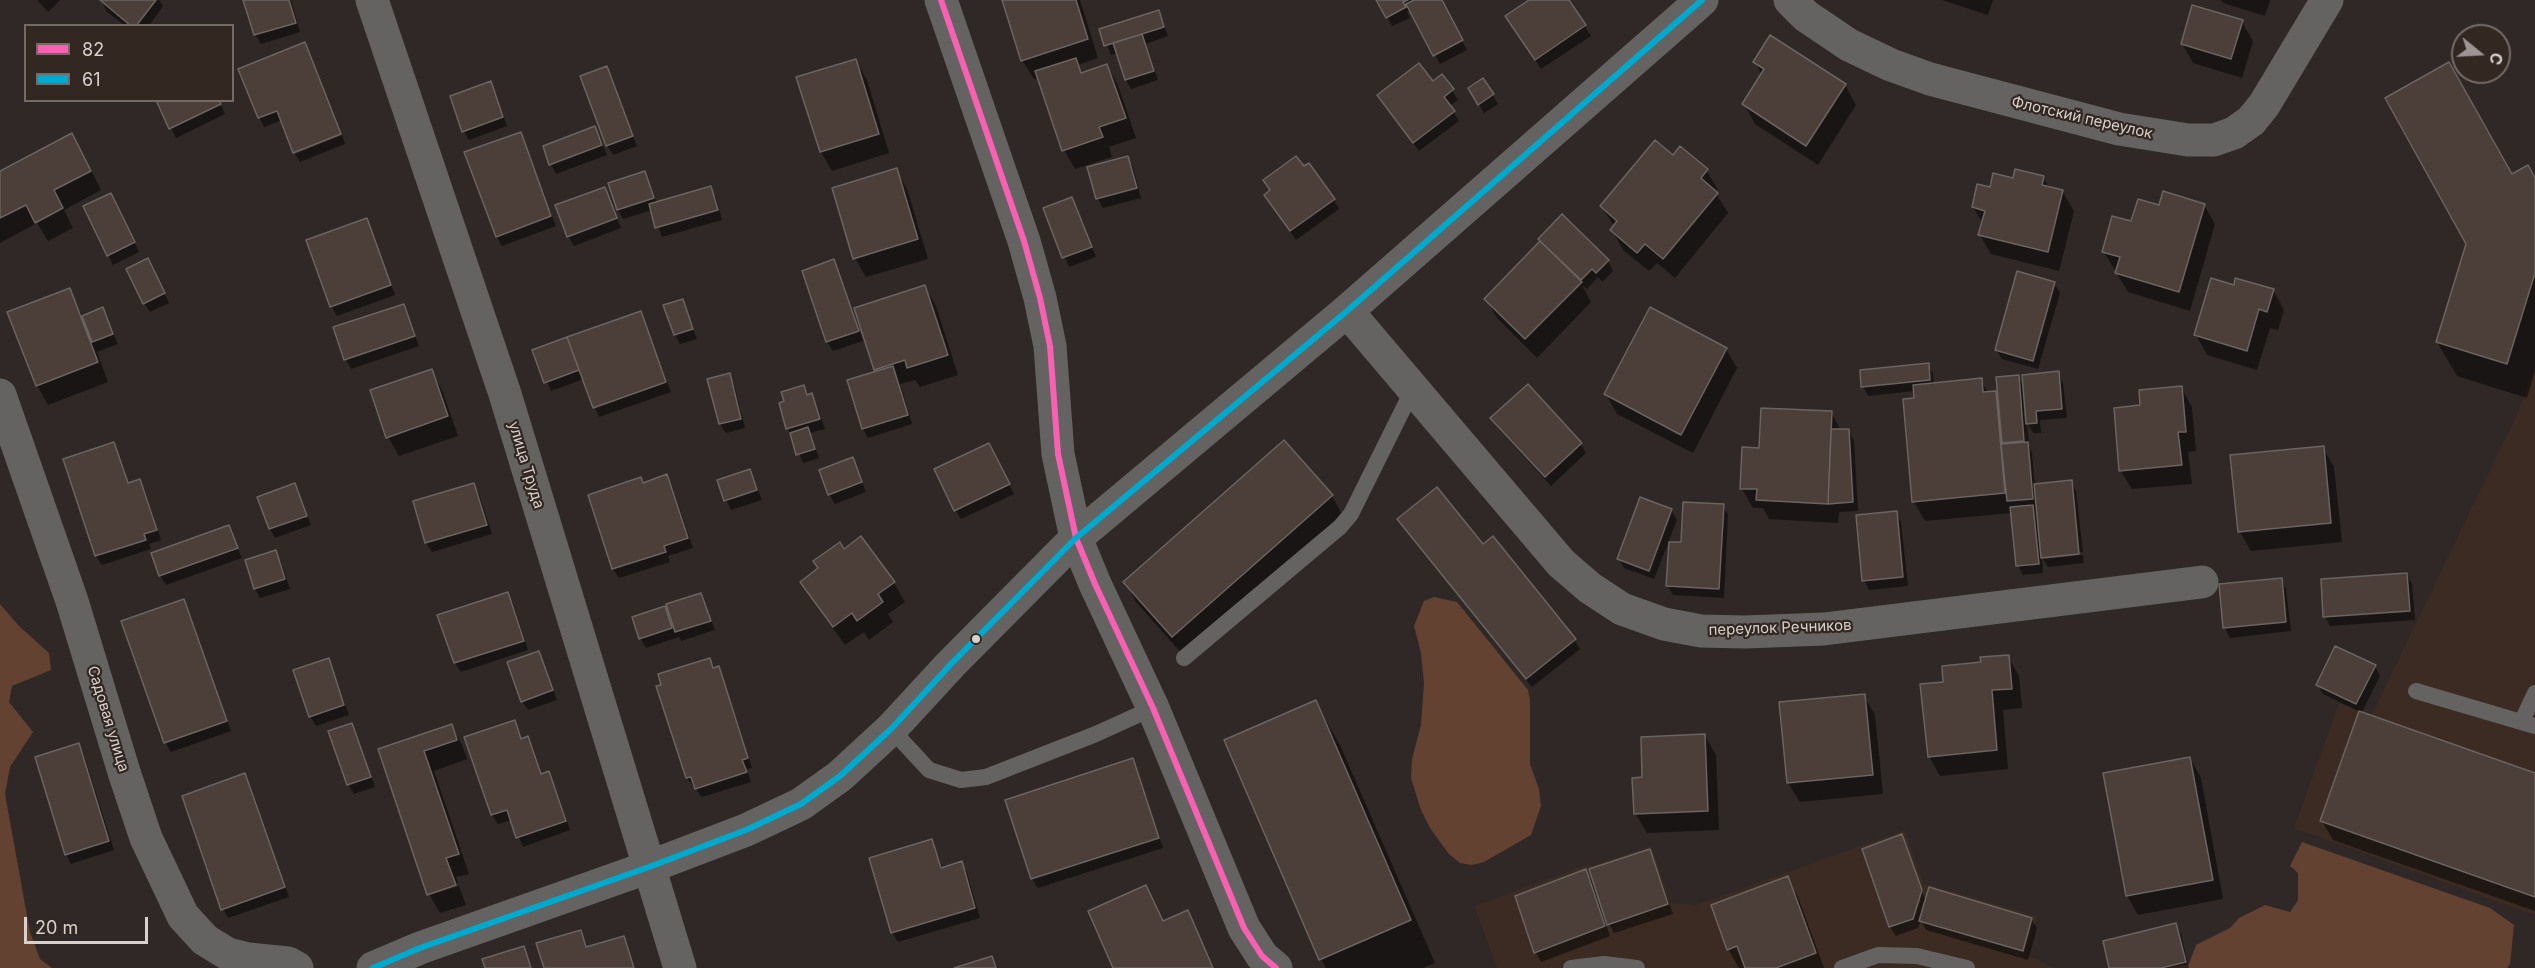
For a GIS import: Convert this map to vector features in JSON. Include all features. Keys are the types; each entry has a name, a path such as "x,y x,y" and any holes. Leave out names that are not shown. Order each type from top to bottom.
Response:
{"street":[{"name":"улица Труда","path":"372,0 505,394 680,968"},
{"path":"941,0 1024,241 1040,298 1050,346 1058,454 1076,538 1153,708 1244,928 1262,956 1276,968"},
{"path":"373,968 420,948 746,830 801,804 840,776 891,729 951,664 1076,538 1347,311 1702,0"},
{"name":"Флотский переулок","path":"1790,0 1806,16 1849,45 1891,65 1930,79 2119,129 2188,140 2214,140 2234,133 2251,121 2264,105 2327,0"},
{"name":"переулок Речников","path":"1347,311 1561,563 1590,588 1622,609 1664,624 1701,631 1745,632 1824,628 2202,582"},
{"name":"Садовая улица","path":"0,395 72,601 142,827 183,916 205,940 228,954 248,959 277,961 297,968"}],"lane":[{"path":"1184,658 1340,527 1351,514 1413,389"},
{"path":"2416,691 2529,724 2535,693"},
{"path":"891,729 929,770 961,780 986,777 1096,734 1153,708"},
{"path":"1842,968 1878,955 1917,956 1967,968"},
{"path":"1571,968 1604,964 1637,968"}],"shaded area":[{"path":"2535,366 2535,915 2294,828 2339,703 2372,714 2517,414"},
{"path":"1434,597 1457,602 1528,690 1530,700 1530,764 1539,789 1541,806 1531,835 1484,862 1472,865 1460,863 1449,854 1430,828 1421,810 1411,778 1412,759 1421,725 1424,683 1421,653 1414,626 1424,601"},
{"path":"0,604 19,626 49,653 51,670 12,686 9,702 33,732 10,767 5,794 30,932 40,959 52,968 0,968"},
{"path":"1905,830 1923,883 2037,916 2027,954 2054,968 1497,968 1474,906 1586,865 1591,866 1651,846 1671,903 1696,905"},
{"path":"2302,842 2490,908 2514,925 2510,964 2507,968 2167,968 2189,964 2196,945 2230,928 2239,918 2265,905 2290,912 2298,900 2298,873 2290,866"}],"building":[{"path":"100,0 156,0 138,24 129,24"},
{"path":"243,0 289,0 296,23 254,35"},
{"path":"1002,0 1076,0 1088,39 1021,61"},
{"path":"1376,0 1408,0 1403,2 1406,7 1386,18"},
{"path":"1414,0 1442,0 1463,40 1433,56 1406,4"},
{"path":"1529,0 1569,0 1586,25 1535,60 1505,16"},
{"path":"2192,5 2243,20 2231,59 2181,44"},
{"path":"1159,10 1164,27 1104,46 1099,29"},
{"path":"1142,34 1154,71 1125,80 1113,43"},
{"path":"1770,35 1846,84 1806,146 1742,104 1764,69 1753,62"},
{"path":"305,42 341,134 293,153 277,111 258,118 238,69"},
{"path":"1076,58 1081,73 1107,64 1126,118 1099,127 1103,137 1062,151 1035,71"},
{"path":"856,59 879,134 820,152 796,77"},
{"path":"2449,62 2451,84 2461,84 2512,174 2528,165 2535,178 2535,273 2507,364 2436,342 2466,244 2385,98"},
{"path":"1419,63 1433,81 1442,74 1454,89 1444,97 1455,111 1413,143 1377,95"},
{"path":"607,66 633,136 606,146 580,76"},
{"path":"1483,78 1494,94 1478,105 1468,88"},
{"path":"491,81 503,117 462,132 450,96"},
{"path":"157,102 220,102 221,104 169,129"},
{"path":"595,126 602,145 549,165 543,146"},
{"path":"521,132 551,216 496,237 464,152"},
{"path":"72,133 91,171 54,190 63,208 35,223 26,205 0,218 0,171"},
{"path":"1655,140 1673,155 1680,146 1708,169 1701,178 1718,193 1663,259 1645,244 1637,253 1610,230 1617,221 1600,206"},
{"path":"1128,156 1137,188 1096,199 1087,167"},
{"path":"1296,156 1304,166 1309,163 1335,199 1290,231 1264,195 1270,190 1263,180"},
{"path":"897,168 918,239 853,259 832,188"},
{"path":"2015,169 2044,176 2042,185 2063,190 2048,252 1978,235 1985,211 1972,207 1977,184 1990,187 1993,173 2013,178"},
{"path":"645,171 654,198 617,210 608,183"},
{"path":"711,186 718,210 655,228 649,204"},
{"path":"605,187 617,218 567,237 555,205"},
{"path":"2163,191 2205,204 2179,292 2115,273 2120,257 2102,252 2112,216 2131,221 2138,199 2159,205"},
{"path":"111,193 135,242 107,256 83,206"},
{"path":"1072,197 1092,247 1062,258 1043,208"},
{"path":"1562,214 1609,260 1596,273 1592,269 1581,280 1538,239"},
{"path":"367,218 391,285 330,307 306,240"},
{"path":"1540,241 1582,282 1525,339 1484,299"},
{"path":"148,258 165,293 143,304 126,269"},
{"path":"834,259 859,331 826,342 802,271"},
{"path":"2017,271 2055,282 2033,361 1995,350"},
{"path":"2211,278 2234,285 2235,278 2274,289 2267,312 2259,309 2247,351 2194,335"},
{"path":"925,285 948,355 907,368 905,360 874,370 854,308"},
{"path":"70,288 98,362 36,386 7,312"},
{"path":"683,299 693,329 674,335 663,305"},
{"path":"404,304 415,336 344,360 333,327"},
{"path":"103,307 113,334 92,342 82,316"},
{"path":"1650,307 1727,348 1681,435 1604,394"},
{"path":"641,311 666,382 593,408 567,337"},
{"path":"567,337 579,370 544,383 532,350"},
{"path":"1929,363 1930,380 1861,387 1860,370"},
{"path":"893,366 908,415 862,429 847,380"},
{"path":"432,369 448,416 386,438 370,390"},
{"path":"2059,371 2062,409 2036,411 2037,423 2026,424 2022,375"},
{"path":"730,373 741,419 719,424 707,379"},
{"path":"2019,375 2024,441 2002,443 1996,377"},
{"path":"1982,378 1983,392 1996,391 2005,493 1912,502 1903,399 1914,398 1913,385"},
{"path":"1528,384 1582,443 1545,477 1490,418"},
{"path":"804,385 807,395 812,393 820,419 786,429 779,403 784,401 781,392"},
{"path":"2182,386 2186,432 2178,432 2182,465 2119,471 2114,408 2140,405 2139,390"},
{"path":"1761,408 1832,411 1828,504 1756,500 1757,489 1740,489 1742,447 1759,448"},
{"path":"808,427 815,449 796,455 790,433"},
{"path":"1831,429 1849,429 1853,502 1828,504"},
{"path":"1284,440 1333,495 1172,637 1123,582"},
{"path":"114,442 128,483 140,479 157,530 144,534 146,540 95,556 63,459"},
{"path":"2028,442 2033,499 2007,501 2001,444"},
{"path":"989,443 1010,484 954,511 934,469"},
{"path":"2324,446 2331,523 2238,532 2230,455"},
{"path":"853,457 862,482 828,495 819,470"},
{"path":"750,469 757,490 724,501 717,480"},
{"path":"667,474 688,538 664,546 666,552 612,569 588,495 641,477 643,483"},
{"path":"2072,480 2079,554 2041,558 2034,484"},
{"path":"295,483 307,516 269,529 257,497"},
{"path":"474,483 487,525 425,543 413,501"},
{"path":"1437,487 1483,544 1493,536 1576,639 1526,679 1397,519"},
{"path":"1640,497 1672,509 1649,571 1617,559"},
{"path":"1683,502 1724,504 1719,589 1666,586 1669,542 1681,542"},
{"path":"2033,505 2039,564 2016,566 2010,507"},
{"path":"1897,511 1903,577 1862,581 1856,515"},
{"path":"229,525 238,548 159,576 151,553"},
{"path":"861,536 895,582 878,594 883,602 857,621 852,613 833,627 800,582 818,568 813,561 840,542 844,549"},
{"path":"276,550 285,579 254,589 245,560"},
{"path":"2407,573 2410,611 2323,617 2321,579"},
{"path":"2282,578 2286,622 2223,628 2219,584"},
{"path":"508,592 524,641 454,663 437,615"},
{"path":"701,593 711,621 675,632 666,604"},
{"path":"184,599 227,721 164,743 121,621"},
{"path":"665,606 672,628 639,639 632,617"},
{"path":"2335,646 2376,665 2356,704 2316,685"},
{"path":"539,651 553,690 521,702 507,662"},
{"path":"2009,655 2012,689 1992,690 1997,750 1928,757 1920,684 1943,682 1942,666 1981,662 1980,657"},
{"path":"329,658 344,705 309,717 293,670"},
{"path":"710,658 713,668 719,666 748,758 742,760 747,772 695,789 691,777 686,778 656,686 661,685 658,674"},
{"path":"1865,694 1873,775 1787,783 1779,702"},
{"path":"1316,700 1411,920 1319,960 1224,740"},
{"path":"2359,711 2535,773 2535,897 2320,821"},
{"path":"515,720 521,739 528,736 541,774 549,771 566,821 516,838 507,810 491,815 464,737"},
{"path":"352,723 371,777 347,785 328,731"},
{"path":"452,724 457,740 424,751 459,854 446,858 456,885 427,895 378,749"},
{"path":"1705,734 1708,811 1634,814 1632,778 1642,777 1641,737"},
{"path":"79,743 109,841 65,855 35,757"},
{"path":"2190,757 2213,880 2126,896 2103,773"},
{"path":"1133,758 1159,838 1031,879 1005,800"},
{"path":"245,773 285,887 221,910 182,796"},
{"path":"1902,834 1922,890 1913,919 1889,927 1862,849"},
{"path":"932,839 941,868 962,861 975,908 891,933 869,858"},
{"path":"1650,849 1668,904 1607,925 1589,869"},
{"path":"1586,869 1605,926 1534,953 1515,896"},
{"path":"1788,876 1816,953 1776,968 1745,968 1737,946 1727,950 1711,905"},
{"path":"1146,885 1163,921 1188,910 1213,968 1113,968 1088,911"},
{"path":"1929,887 2032,918 2023,951 1919,921"},
{"path":"2176,923 2186,962 2161,968 2109,968 2103,941"},
{"path":"581,930 586,947 624,936 634,968 544,968 536,943"},
{"path":"524,946 531,968 485,968 482,959"},
{"path":"992,956 996,968 954,968"}],"transit line":[{"name":"82","path":"941,0 1024,241 1040,298 1050,346 1058,454 1076,538 1153,708 1244,928 1262,956 1276,968"},
{"name":"61","path":"373,968 420,948 746,830 801,804 840,776 891,729 951,664 1076,538 1347,311 1702,0"}]}
